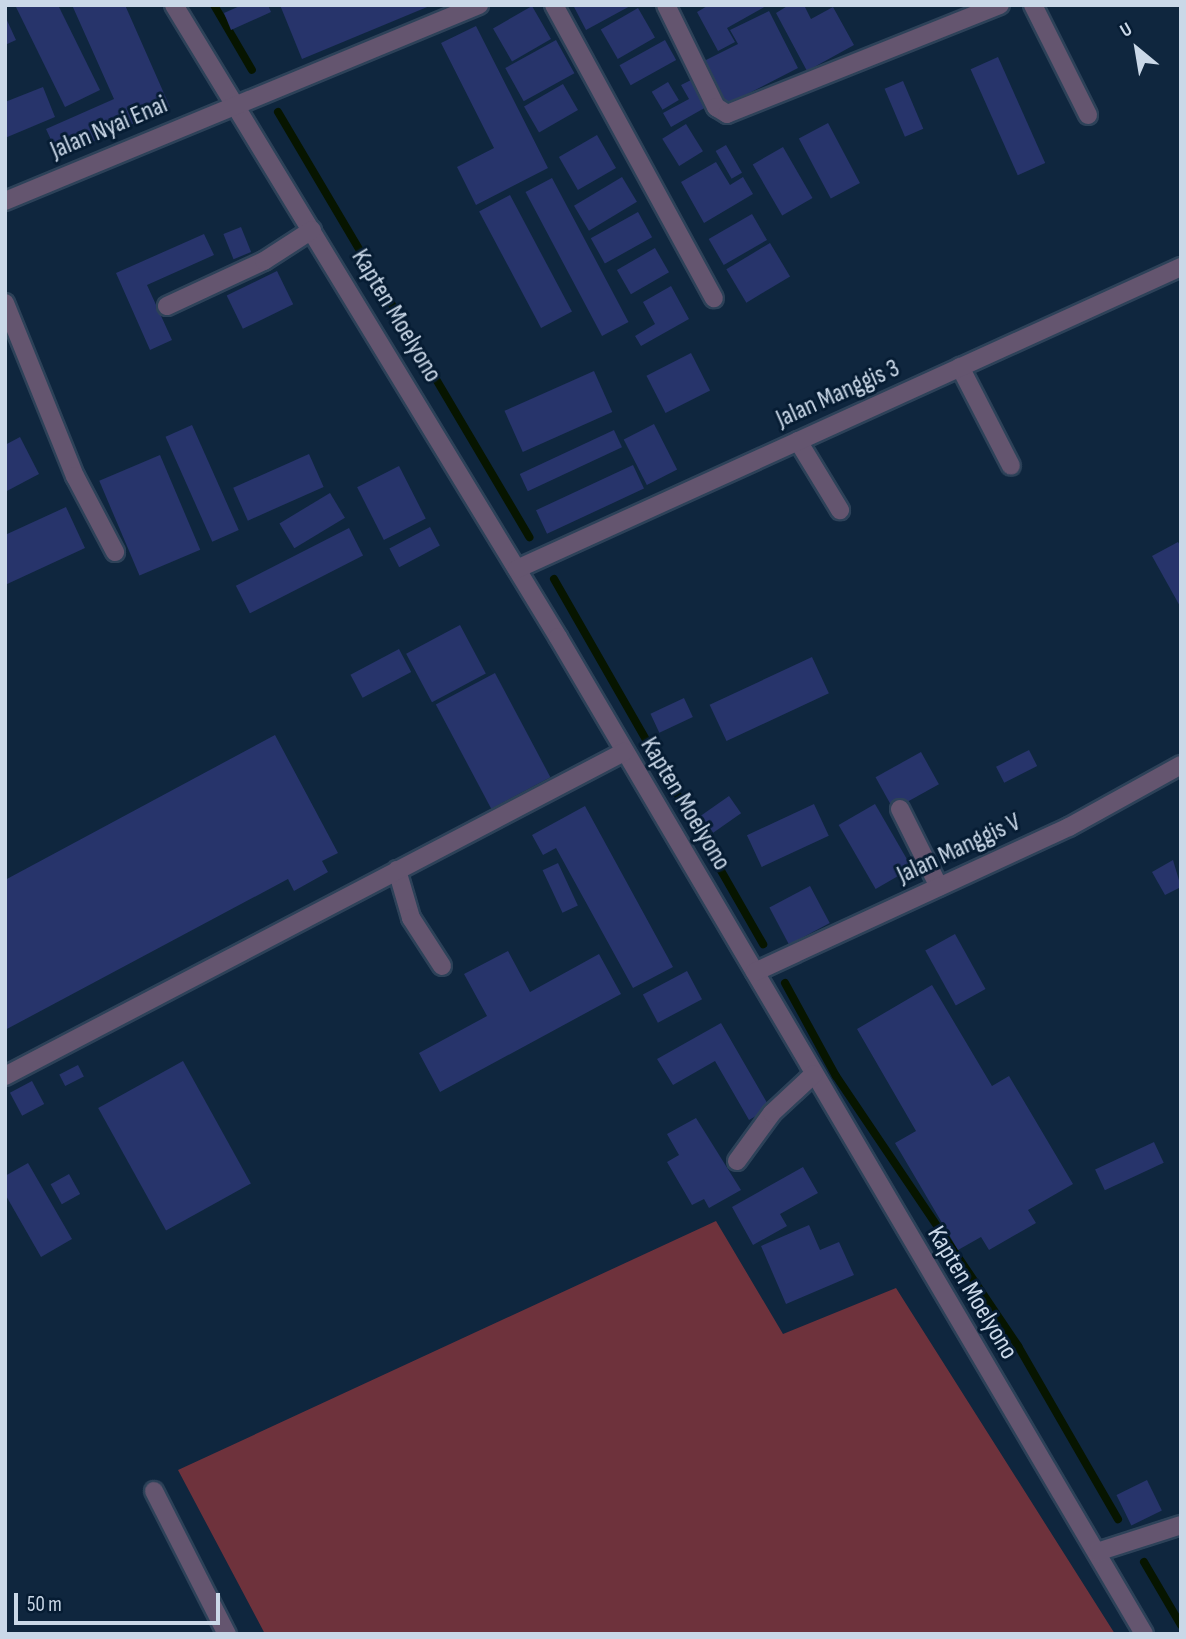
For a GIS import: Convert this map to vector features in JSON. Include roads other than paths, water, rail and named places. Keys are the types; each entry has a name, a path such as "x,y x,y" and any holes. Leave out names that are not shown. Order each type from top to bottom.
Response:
{"street":[{"name":"Kapten Moelyono","path":"174,5 517,569 1144,1634"},
{"name":"Jalan Nyai Enai","path":"5,201 234,103 479,5"},
{"path":"554,5 715,298"},
{"path":"666,5 716,107 727,114 1000,5"},
{"path":"1033,5 1088,115"},
{"path":"167,306 264,261 312,230"},
{"name":"Jalan Manggis 3","path":"517,569 960,367 1179,272"},
{"path":"5,303 75,476 116,552"},
{"path":"960,367 1011,466"},
{"path":"798,441 840,510"},
{"path":"5,1076 624,752"},
{"name":"Jalan Manggis V","path":"755,972 939,887 1181,765"},
{"path":"900,808 939,887"},
{"path":"397,870 411,918 442,966"},
{"path":"737,1161 772,1113 814,1074"},
{"path":"154,1491 227,1634"},
{"path":"1097,1552 1181,1525"}],"waterway":[{"path":"214,5 252,70"},
{"path":"278,112 529,537"},
{"path":"554,579 763,944"},
{"path":"785,983 836,1076 1018,1346 1118,1519"},
{"path":"1144,1562 1181,1625"}]}
